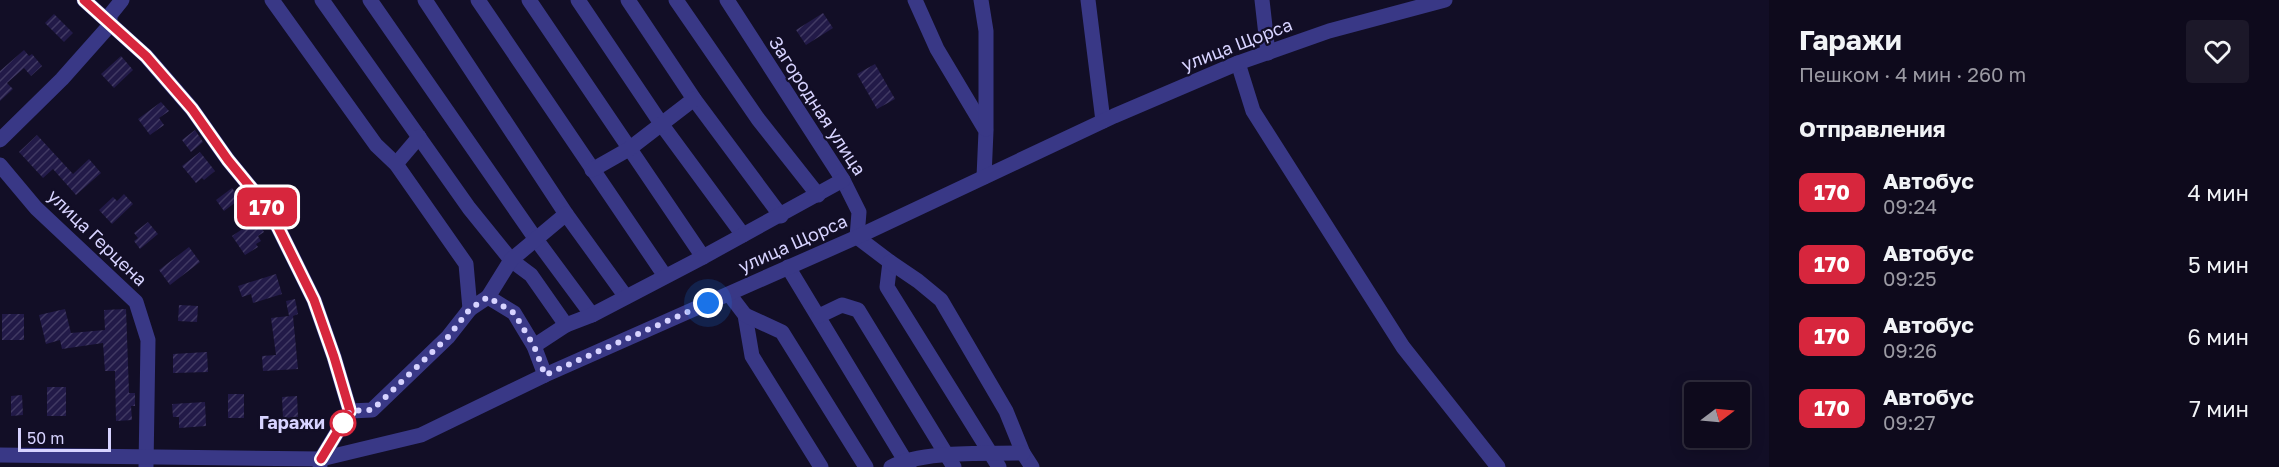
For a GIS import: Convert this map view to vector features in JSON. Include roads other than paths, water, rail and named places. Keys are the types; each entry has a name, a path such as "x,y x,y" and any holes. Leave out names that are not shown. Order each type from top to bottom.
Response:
{"street":[{"path":"84,0 146,56 192,109 228,160 270,211 314,300 350,411 320,463"},
{"path":"0,140 62,79 110,25 110,15 123,0"},
{"path":"272,0 376,145 396,164 466,264 470,309"},
{"path":"322,0 469,208 511,260 531,275 566,325"},
{"path":"370,0 535,238 592,315"},
{"path":"425,0 566,214 626,297"},
{"path":"478,0 665,276"},
{"path":"529,0 703,257"},
{"path":"578,0 662,125 743,235"},
{"path":"628,0 694,99 781,216"},
{"path":"676,0 758,120 818,195"},
{"name":"Загородная улица","path":"727,0 843,180 859,212 857,237"},
{"path":"915,0 937,49 986,130"},
{"path":"981,0 986,31 984,177"},
{"path":"1088,0 1103,122"},
{"path":"1262,0 1268,53"},
{"name":"улица Щорса","path":"0,455 146,462 320,463 421,435 545,375 857,237 1103,122 1238,63 1329,31 1438,1"},
{"path":"1238,63 1253,111 1403,347 1498,467"},
{"path":"592,170 629,149 694,99"},
{"path":"396,164 419,137"},
{"name":"улица Герцена","path":"0,165 36,208 136,302 148,340 146,462"},
{"path":"534,346 566,325 592,315 703,257 843,180"},
{"path":"350,411 372,410 448,337 470,309 488,297 511,260 566,214"},
{"path":"857,237 941,300 1006,411 1023,453 1032,467"},
{"path":"890,262 886,287 999,467"},
{"path":"788,267 819,316 902,465 950,461 990,454 1023,453"},
{"path":"729,294 745,315 752,356 821,467"},
{"path":"488,297 514,313 534,346 545,375"},
{"path":"819,316 842,305 858,310 950,461"},
{"path":"745,315 782,332 866,467"}],"place":[{"name":"Гаражи","path":"343,423"}]}
